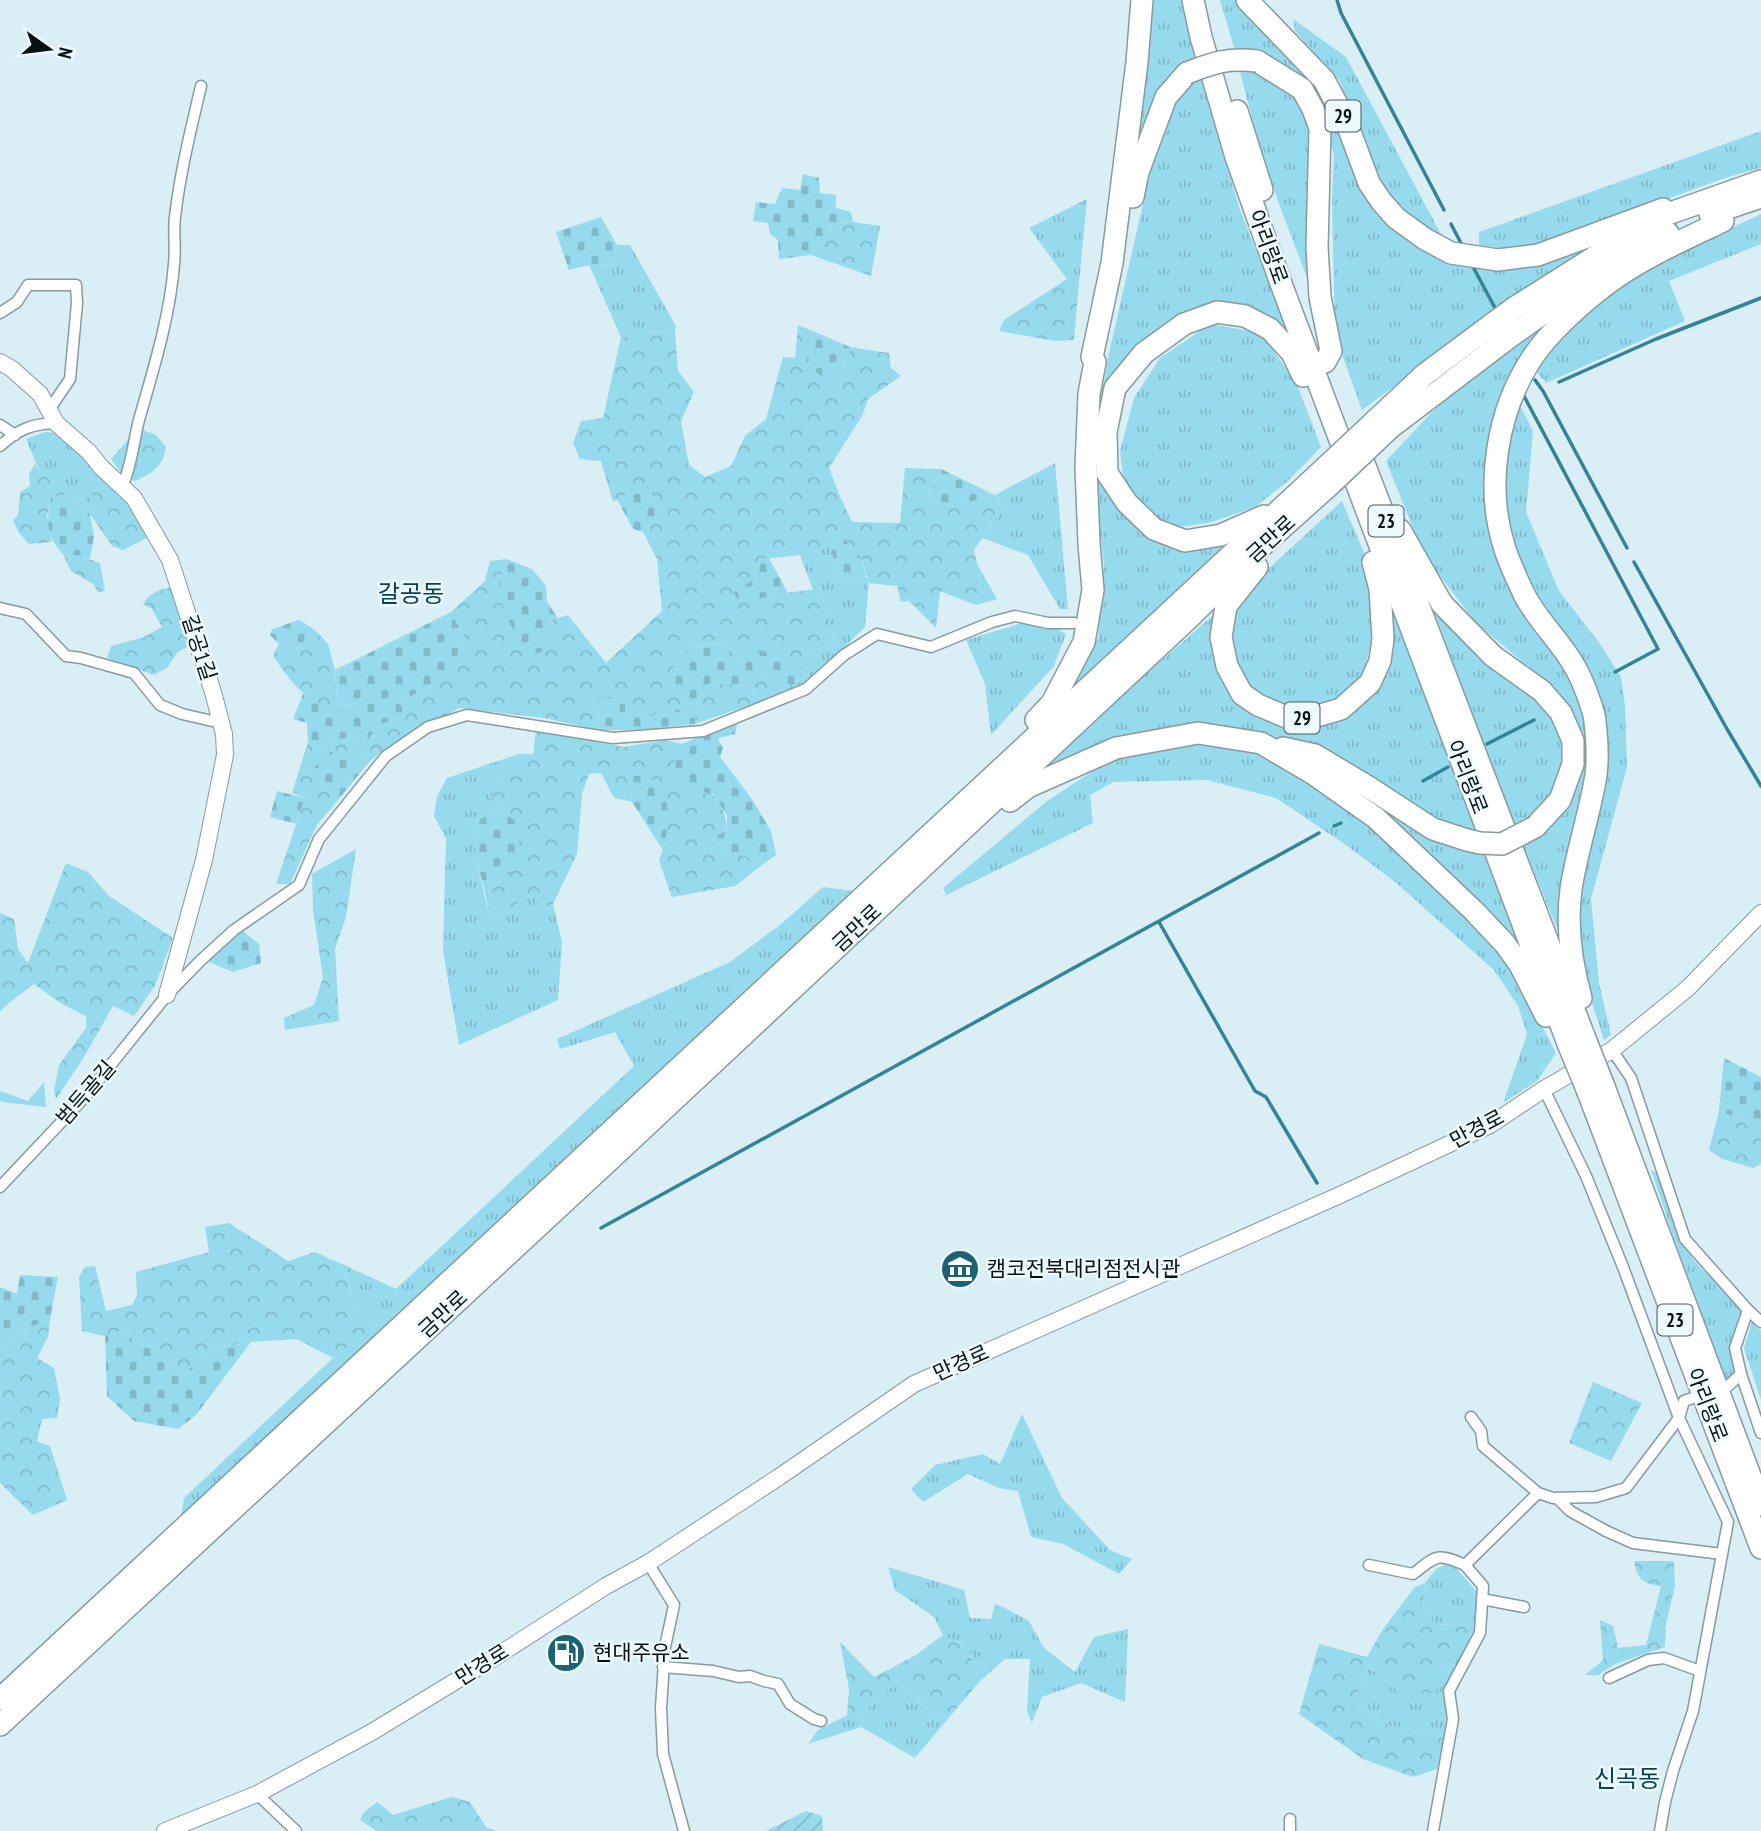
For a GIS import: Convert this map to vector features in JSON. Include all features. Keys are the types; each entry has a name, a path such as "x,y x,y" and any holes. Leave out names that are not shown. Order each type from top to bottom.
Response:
{"highway":[{"path":"1095,362 1092,357 1112,263 1142,0"},
{"name":"아리랑로","path":"1193,0 1236,157 1322,395 1379,525 1576,1038 1761,1505"},
{"name":"아리랑로","path":"1206,0 1230,89 1273,225 1325,362 1379,525"},
{"name":"29","path":"1247,0 1324,80 1346,121 1369,183 1381,201 1396,218 1425,239 1451,253 1498,260 1538,255 1663,209 1662,216"},
{"path":"1001,768 996,761 1052,703 1084,642 1093,590 1086,467 1090,394 1095,362 1099,357 1122,261 1138,172 1166,97 1188,73 1213,63 1234,59 1257,61 1302,89 1313,109 1320,128 1317,247 1320,297 1331,351 1325,362"},
{"name":"금만로","path":"0,1725 1191,616 1330,474 1383,424 1424,375 1514,308 1639,229 1662,216 1761,181"},
{"name":"금만로","path":"1383,424 1636,247 1721,209 1761,197"},
{"path":"1261,743 1312,773 1376,818 1505,944 1520,965 1558,1041 1576,1038 1588,1023 1576,981 1569,938 1571,891 1596,772 1595,719 1586,691 1571,660 1528,601 1503,544 1497,510 1499,438 1509,403 1532,358 1543,344 1580,306 1609,283 1665,248 1723,221 1721,209"},
{"path":"1279,510 1221,535 1185,541 1154,529 1127,503 1107,473 1106,432 1115,388 1144,353 1184,324 1217,312 1245,316 1270,329 1292,353 1309,389 1322,395"},
{"name":"금만로","path":"0,1699 1279,510 1330,474"},
{"path":"961,831 966,835 1028,787 1116,748 1198,733 1315,755 1433,829 1467,840 1502,844 1535,827 1560,800 1573,764 1573,741 1561,713 1542,691 1493,656 1442,604 1395,521 1379,525"},
{"name":"29","path":"1265,543 1269,552 1226,606 1221,637 1222,650 1242,694 1258,705 1289,718 1310,718 1341,709 1370,683 1380,661 1383,639 1380,589 1368,543 1379,525"},
{"name":"아리랑로","path":"1596,1088 1761,1548"}],"street":[{"path":"122,487 129,471 164,327 174,265 175,218 201,86"},
{"path":"0,313 17,302 28,285 76,285 77,303 70,379 53,417 15,435 0,446"},
{"name":"갈공1길","path":"0,362 40,394 53,417 134,498 170,560 213,692 224,734 225,755 192,906 167,995"},
{"path":"0,425 15,435"},
{"path":"0,608 26,614 66,656 81,657 134,673 160,705 182,714 221,723"},
{"name":"범득골길","path":"0,1187 84,1098 167,995 200,961 234,930 299,885 319,839 386,756 428,727 467,715 613,737 703,731 806,689 844,655 877,634 931,647 992,622 1015,616 1048,623 1074,623"},
{"name":"만경로","path":"165,1831 257,1794 372,1732 606,1586 648,1563 914,1384 1340,1195 1490,1125 1544,1089 1612,1050 1688,988 1761,913"},
{"path":"1612,1050 1631,1078 1685,1239 1761,1322"},
{"path":"1544,1089 1586,1176 1679,1418 1728,1522 1693,1711 1665,1802 1660,1831"},
{"path":"1748,1310 1735,1348 1761,1433"},
{"path":"1728,1385 1741,1374"},
{"path":"1471,1418 1481,1431 1483,1446 1538,1493 1556,1498 1596,1497 1626,1488 1679,1418 1684,1401 1693,1398"},
{"path":"1465,1565 1538,1493"},
{"path":"1556,1498 1570,1511 1633,1543 1723,1554"},
{"path":"1369,1565 1413,1574 1433,1559 1446,1556 1465,1565 1483,1586 1480,1633 1449,1691 1453,1719 1433,1831"},
{"path":"648,1563 674,1605 663,1667 663,1754 684,1831"},
{"path":"1482,1599 1524,1607"},
{"path":"1608,1678 1648,1660 1664,1658 1700,1671"},
{"path":"663,1667 713,1671 738,1677 750,1675 778,1684 790,1704 814,1720 821,1721"},
{"path":"257,1794 296,1831"}],"green space":[{"path":"1150,0 1183,0 1198,62 1135,170"},
{"path":"1220,0 1236,0 1316,77 1375,206 1439,259 1513,269 1591,248 1503,306 1362,410 1335,335 1332,201 1334,155 1317,97 1235,51"},
{"path":"1293,19 1346,57 1443,238 1429,232 1392,202 1370,161 1339,80 1295,31"},
{"path":"1239,68 1269,77 1300,99 1313,130 1314,296 1279,204 1257,137"},
{"path":"1201,79 1239,207 1290,336 1241,308 1126,363 1100,453 1145,531 1247,531 1071,692 1098,638 1104,565 1097,507 1096,429 1109,353 1157,143 1175,103 1191,83"},
{"path":"1761,131 1761,168 1728,177 1552,242 1519,251 1479,245 1479,232"},
{"path":"803,174 819,178 820,193 836,195 836,208 851,212 853,222 832,223 811,255 779,259 778,240 770,234 768,223 753,221 756,202 775,204 782,188 800,190"},
{"path":"1087,199 1079,283 1067,279 1029,228"},
{"path":"1761,214 1761,244 1669,281 1685,321 1546,383 1535,370 1585,311 1667,258"},
{"path":"601,217 617,245 612,266 589,265 569,270 556,232"},
{"path":"853,222 880,226 871,276 811,255 832,223"},
{"path":"617,245 630,245 676,326 675,331 621,337 589,265 612,266"},
{"path":"1067,279 1079,283 1074,340 1055,341 999,331 1004,320"},
{"path":"1570,302 1502,390 1485,484 1499,563 1561,664 1585,711 1590,758 1561,938 1523,846 1537,839 1567,804 1578,772 1547,682 1475,622 1423,553 1386,461 1433,411"},
{"path":"1210,324 1262,333 1298,387 1321,447 1287,482 1255,507 1212,522 1181,527 1151,516 1124,484 1120,451 1134,398 1160,358"},
{"path":"798,325 815,332 805,365 843,370 850,347 889,353 891,368 901,376 868,399 862,416 829,468 852,522 900,523 905,468 941,469 928,499 951,507 995,495 1002,509 974,550 977,564 997,599 976,605 940,591 936,628 909,601 901,602 897,586 869,583 861,558 844,539 811,554 761,559 770,597 819,589 837,645 801,652 810,680 797,688 695,724 698,701 710,683 735,684 755,689 755,671 770,675 743,661 729,659 728,642 693,647 664,678 686,694 688,714 670,706 649,718 625,713 625,696 599,699 598,730 544,718 459,708 369,762 356,755 309,772 338,800 317,825 290,884 276,884 305,798 292,793 308,742 320,745 348,737 368,740 378,725 407,716 399,702 433,686 458,652 464,637 451,612 485,581 490,561 506,559 500,583 527,657 546,622 568,615 606,663 662,611 657,559 643,532 660,513 647,484 613,502 601,461 580,459 573,443 581,421 603,418 621,337 675,331 678,371 694,392 681,421 689,465 705,477 731,466 745,436 766,419 783,357 795,358"},
{"path":"815,332 850,347 843,370 822,376 805,365"},
{"path":"1518,401 1533,431 1526,512 1559,591 1598,641 1621,677 1625,705 1627,767 1591,899 1599,983 1611,1035 1604,1040 1587,987 1577,921 1587,849 1603,779 1557,628 1522,571 1506,511 1505,445"},
{"path":"143,430 156,435 166,447 156,468 136,481 125,478 111,459 135,432"},
{"path":"45,432 59,433 111,482 93,492 90,514 62,495 68,493 39,470 26,439"},
{"path":"1055,463 1068,609 1060,609 1028,555 982,538 1002,509 995,495"},
{"path":"35,464 39,470 64,475 68,494 51,498 47,516 52,542 29,544 19,533 13,520 18,516 20,492 30,486 29,474"},
{"path":"941,469 995,495 951,507 928,499"},
{"path":"111,482 130,502 153,535 123,550 112,546 90,514 93,492"},
{"path":"647,484 660,513 643,532 633,529 617,499"},
{"path":"62,495 90,514 94,536 90,559 63,554 53,541 48,521 51,498"},
{"path":"1342,501 1366,557 1376,624 1360,686 1317,709 1271,705 1240,678 1228,647 1231,619 1255,581"},
{"path":"844,539 861,558 866,576 839,582 830,545"},
{"path":"830,545 839,582 866,576 869,583 865,627 810,680 800,652 837,645 819,590 813,590 800,555"},
{"path":"63,554 81,556 100,563 105,591 98,592 93,584 71,571"},
{"path":"769,558 788,593 739,601 732,591 756,579 761,559"},
{"path":"506,559 532,569 546,586 547,602 558,618 546,623 546,650 527,657 508,620 501,599 500,580"},
{"path":"1424,584 1476,650 1542,706 1562,732 1562,773 1548,805 1514,828"},
{"path":"175,587 190,645 177,653 167,668 154,675 107,658 111,646 144,637 162,627 152,609 143,604 157,591"},
{"path":"1234,597 1210,630 1220,667 1284,721 1356,708 1392,599 1478,830 1446,823 1383,785 1215,728 1137,732 1054,765 1044,763"},
{"path":"451,612 464,637 453,676 399,702 407,716 378,725 368,740 348,737 320,745 308,742 307,723 293,719 303,694 328,709 351,713 351,706 337,701 335,670"},
{"path":"299,620 315,630 296,649 279,644 270,635 272,629"},
{"path":"1022,623 1059,630 1066,634 1054,666 991,735 985,684 966,640"},
{"path":"315,630 328,644 335,670 337,701 352,707 351,714 329,709 312,700 291,680 273,656 279,644 296,649"},
{"path":"729,642 729,658 742,661 749,651 774,654 798,679 797,688 756,671 755,689 735,684 710,683 698,701 695,724 638,730 598,730 599,699 625,695 625,713 649,718 670,706 687,714 686,694 663,678 693,647"},
{"path":"738,720 735,734 718,738 723,748 720,757 752,799 771,831 776,855 766,862 728,851 712,838 727,830 727,816 713,794 685,787 674,766 682,744"},
{"path":"536,731 624,747 666,740 682,744 674,766 710,792 722,808 727,830 712,838 728,851 766,862 735,886 672,897 659,861 665,842 630,777 632,802 614,798 601,773 589,774 582,794 577,854 553,904 540,908 534,894 490,919 485,892 511,873 510,817 491,797 519,754 533,754"},
{"path":"1197,742 1258,751 1321,786 1403,856 1509,963 1556,1053 1537,1081 1503,1103 1527,1034 1518,1006 1494,970 1394,881 1276,798 1207,780 1113,782 1090,795 1093,823 946,895 943,888 1047,801 1121,753"},
{"path":"331,752 356,755 369,762 338,800 309,772"},
{"path":"519,754 491,797 503,809 473,822 477,863 490,919 535,893 540,908 553,904 562,942 558,1000 459,1045 443,951 446,839 434,816 437,796 447,778"},
{"path":"1327,763 1487,853 1531,966 1350,790"},
{"path":"648,774 666,798 669,821 663,850 632,802 630,777"},
{"path":"277,791 305,798 296,824 270,817"},
{"path":"503,809 523,826 511,873 485,892 477,863 473,822"},
{"path":"356,849 346,917 335,949 339,1021 285,1030 284,1018 314,1005 323,977 313,910 312,874"},
{"path":"66,863 88,872 109,896 173,938 155,986 134,1016 113,1006 56,1099 54,1090 59,1065 86,1028 86,1016 62,1004 34,984 0,1012 0,913 14,919 18,949 28,963"},
{"path":"823,887 854,891 181,1518 184,1498 333,1358 377,1325 355,1306 344,1265 396,1289 634,1066 615,1032 560,1049 557,1039 730,962 780,925"},
{"path":"243,931 259,944 261,963 233,972 207,961"},
{"path":"1724,1058 1761,1077 1761,1127 1719,1111"},
{"path":"44,1082 46,1107 0,1101 0,1091 28,1101"},
{"path":"1719,1111 1761,1127 1761,1164 1753,1168 1722,1159 1709,1150"},
{"path":"1651,1170 1658,1173 1686,1247 1695,1262 1743,1310 1731,1339 1735,1373 1727,1381 1676,1244"},
{"path":"229,1223 288,1261 315,1252 344,1265 355,1306 377,1325 333,1358 297,1339 251,1342 215,1348 181,1376 163,1362 157,1347 133,1343 127,1329 105,1336 82,1331 79,1277 85,1267 95,1266 106,1311 132,1305 137,1295 136,1272 209,1252 205,1227"},
{"path":"20,1275 58,1277 50,1319 23,1330 0,1351 0,1287 17,1294"},
{"path":"50,1319 48,1337 37,1358 54,1368 60,1399 57,1418 42,1419 37,1441 50,1446 67,1500 33,1515 0,1483 0,1351 23,1330"},
{"path":"1752,1322 1761,1331 1761,1400 1744,1348"},
{"path":"127,1329 133,1343 157,1347 163,1362 181,1376 215,1348 251,1342 196,1415 178,1429 134,1421 107,1396 105,1336"},
{"path":"1593,1382 1642,1403 1611,1461 1569,1443"},
{"path":"1022,1414 1062,1498 1110,1550 1132,1559 1119,1574 1063,1544 1031,1537 1018,1491 999,1488 968,1474 923,1502 911,1489 935,1465 983,1454 1000,1464"},
{"path":"1634,1561 1674,1561 1675,1586 1666,1624 1665,1647 1615,1664 1598,1675 1585,1675 1603,1660 1600,1620 1613,1626 1618,1648 1646,1645 1661,1586 1642,1580"},
{"path":"1451,1562 1478,1593 1476,1626 1435,1624 1423,1606 1425,1583 1436,1569"},
{"path":"888,1567 964,1590 970,1618 991,1619 995,1604 1029,1621 1044,1648 1075,1672 1094,1637 1128,1629 1125,1702 1081,1683 1042,1697 1032,1723 1027,1711 1030,1659 1005,1659 980,1681 972,1656 959,1643 943,1635 934,1617 895,1590"},
{"path":"1425,1583 1423,1606 1435,1624 1476,1626 1458,1664 1432,1667 1440,1684 1435,1693 1399,1692 1369,1667 1354,1703 1390,1726 1445,1738 1437,1769 1413,1777 1363,1759 1299,1714 1319,1644 1367,1657 1383,1629 1414,1588"},
{"path":"943,1635 969,1652 980,1681 946,1721 897,1682 858,1718 847,1715 849,1689 840,1642 874,1677 916,1655"},
{"path":"1458,1664 1447,1687 1445,1738 1390,1726 1354,1703 1369,1667 1399,1692 1432,1667"},
{"path":"897,1682 946,1721 915,1758 861,1727 808,1744 818,1730 847,1715 858,1718"},
{"path":"452,1797 470,1802 486,1827 497,1831 377,1831 360,1820 364,1812 377,1802 393,1815"},
{"path":"806,1811 822,1816 823,1831 766,1831"}],"waterway":[{"path":"1337,0 1341,13 1444,210"},
{"path":"1451,224 1463,247"},
{"path":"1471,263 1495,308"},
{"path":"1559,382 1656,339 1761,298"},
{"path":"1535,380 1627,548"},
{"path":"1524,396 1658,649 1615,672"},
{"path":"1634,562 1761,786"},
{"path":"1487,744 1534,720"},
{"path":"1423,781 1448,767"},
{"path":"1334,826 1341,823"},
{"path":"601,1228 1319,833"},
{"path":"1159,922 1255,1091 1266,1097 1317,1183"}],"place":[{"name":"캠코전북대리점전시관","path":"960,1269"},
{"name":"현대주유소","path":"566,1653"}],"district":[{"name":"갈공동","path":"411,594"},
{"name":"신곡동","path":"1627,1779"}]}
